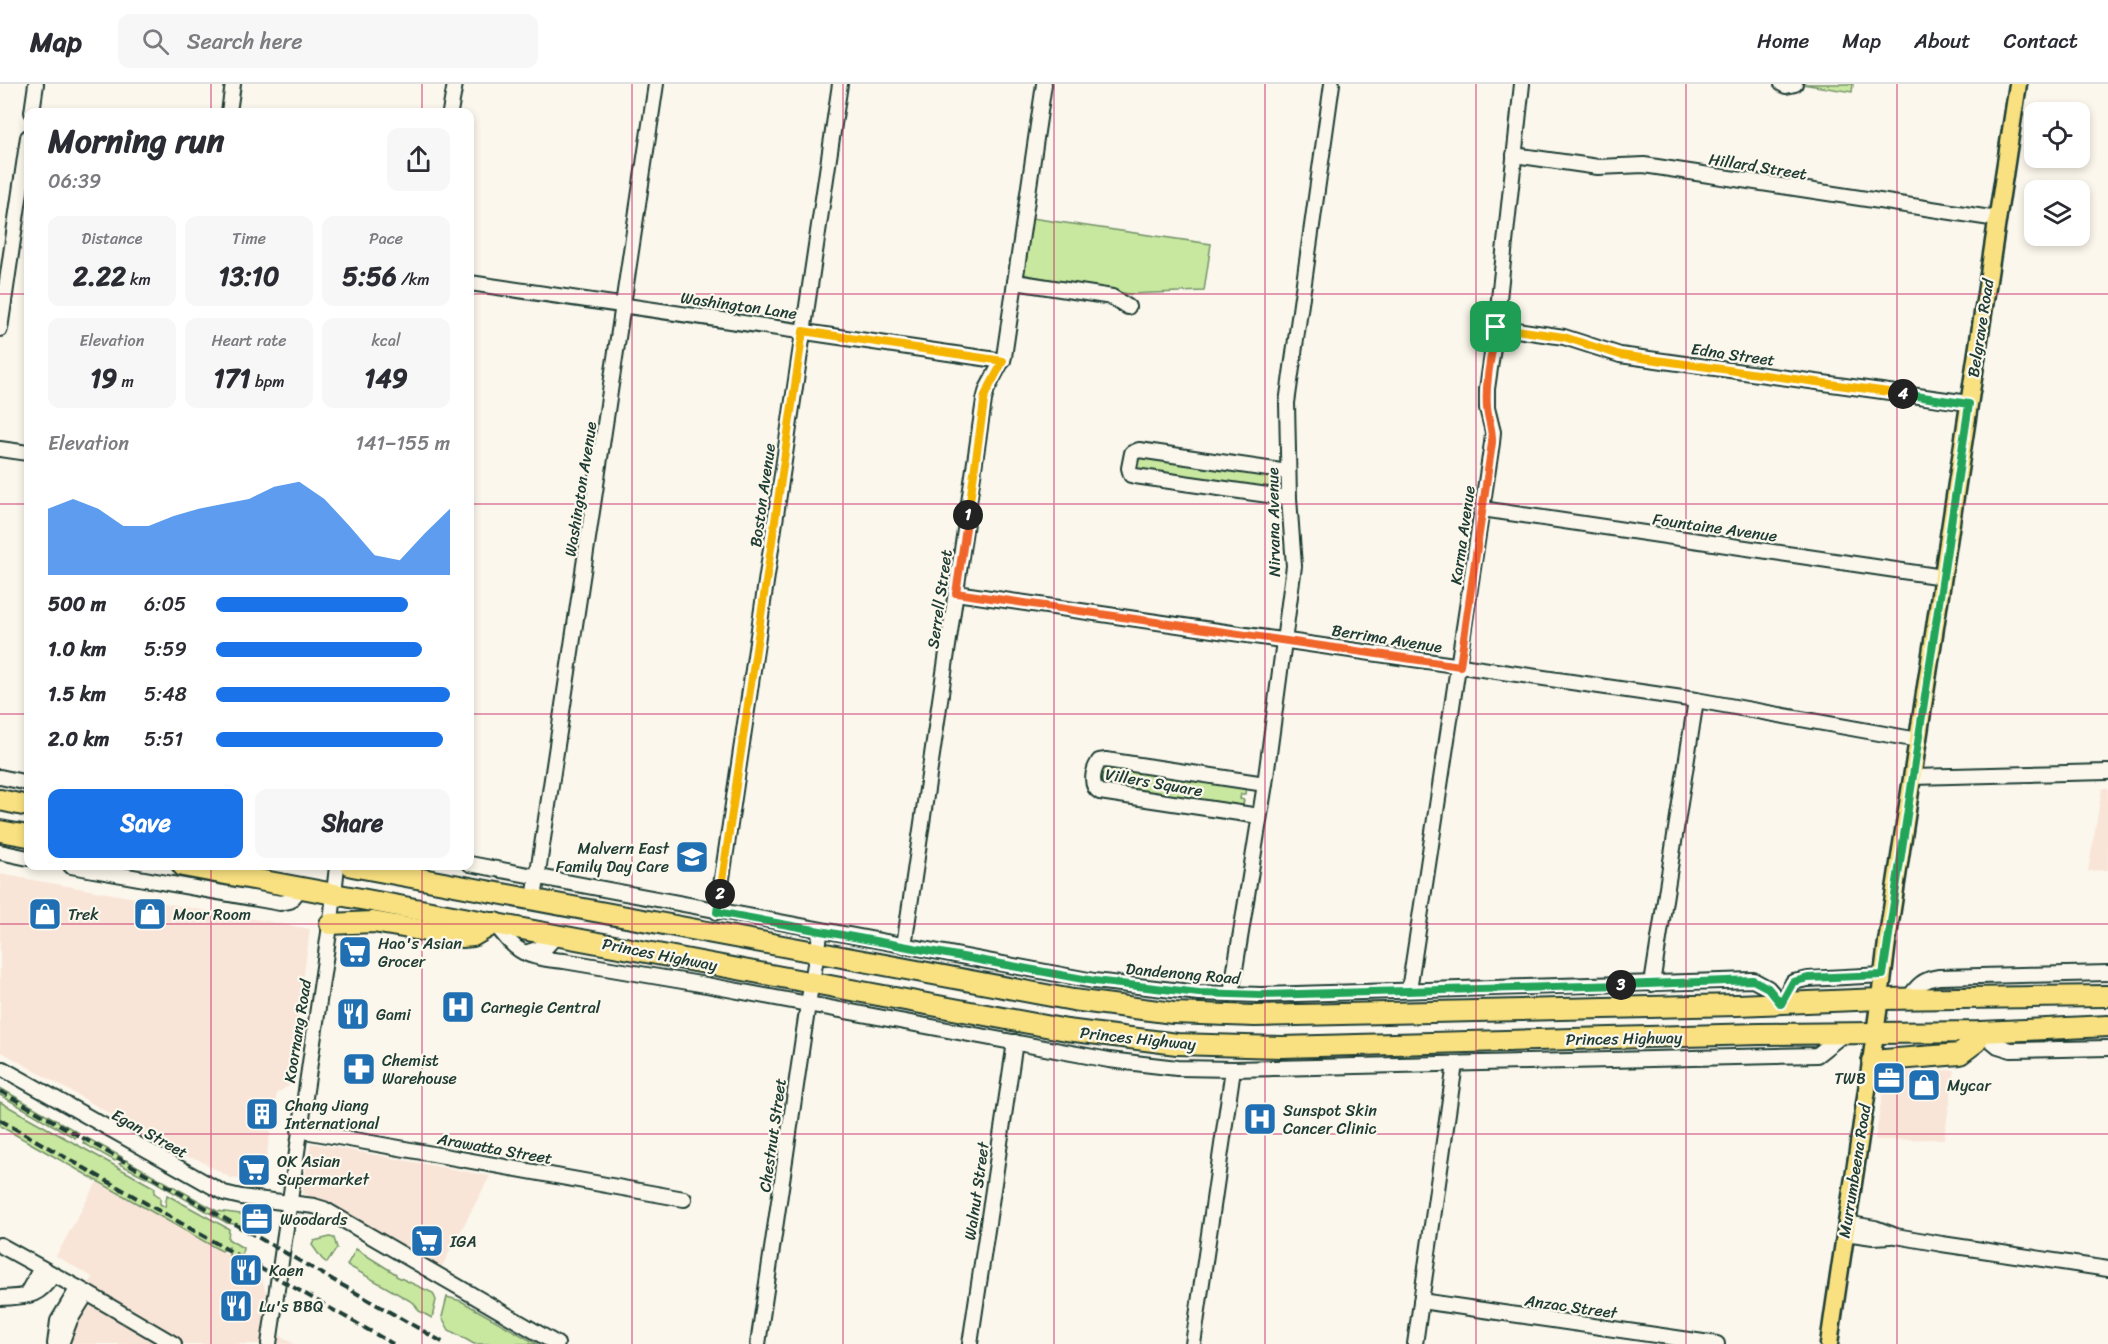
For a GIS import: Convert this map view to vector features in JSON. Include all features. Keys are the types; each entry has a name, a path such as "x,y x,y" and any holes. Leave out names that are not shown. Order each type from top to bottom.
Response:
{"highway":[{"path":"0,800 24,805"},
{"path":"0,831 24,835"},
{"name":"Princes Highway","path":"206,870 1067,1030 1128,1039 1222,1046 1321,1046 1845,1033 1981,1032 2108,1026"},
{"name":"Princes Highway","path":"382,870 1118,1007 1173,1013 1226,1016 1322,1016 1781,1004 1880,999 2108,996"},
{"path":"330,924 373,922 462,937 473,936 495,923"},
{"path":"1321,1046 1322,1016"},
{"path":"1872,1061 1960,1054 1976,1042 1981,1032"}],"main road":[{"name":"Belgrave Road","path":"1880,999 2018,84"},
{"name":"Murrumbeena Road","path":"1829,1344 1880,999"}],"street":[{"path":"33,108 36,84"},
{"path":"230,108 233,84"},
{"path":"451,108 455,84"},
{"name":"Washington Avenue","path":"534,899 656,84"},
{"name":"Boston Avenue","path":"717,912 840,84"},
{"name":"Serrell Street","path":"904,945 985,395 1003,361 1044,84"},
{"name":"Nirvana Avenue","path":"1231,994 1265,784 1294,566 1289,498 1287,403 1332,84"},
{"name":"Karma Avenue","path":"1409,990 1460,666 1493,432 1487,408 1487,389 1496,327 1522,84"},
{"path":"1782,84 1786,86 1795,84"},
{"name":"Hillard Street","path":"1514,155 1598,167 1644,165 1997,219"},
{"path":"0,329 24,164"},
{"path":"1015,282 1112,297 1128,307"},
{"name":"Washington Lane","path":"474,284 1003,361"},
{"name":"Edna Street","path":"1496,327 1564,337 1620,355 1969,404"},
{"path":"0,449 24,452"},
{"path":"1288,472 1139,450 1132,453 1129,468 1131,475 1135,476 1289,498"},
{"name":"Fountaine Avenue","path":"1482,509 1943,577"},
{"name":"Berrima Avenue","path":"956,593 1696,700 1918,740"},
{"path":"1652,984 1696,700"},
{"name":"Villers Square","path":"1259,816 1100,792 1093,784 1095,767 1099,761 1106,760 1265,784"},
{"path":"1912,777 2108,772"},
{"path":"0,777 24,782"},
{"path":"0,852 24,857"},
{"name":"Dandenong Road","path":"474,865 1094,981 1199,993 1409,990 1753,980 1768,988 1781,1004"},
{"path":"92,870 280,903 291,900 302,887"},
{"name":"Koornang Road","path":"271,1343 337,870"},
{"path":"495,923 508,942 525,953 545,960 665,978 1150,1066 1233,1069 1817,1055 1845,1033"},
{"name":"Chestnut Street","path":"758,1344 821,930"},
{"path":"525,953 547,946 557,935"},
{"path":"1908,999 1918,985 1930,978 2108,973"},
{"path":"1781,1004 1793,982 1808,978 1883,975"},
{"path":"1981,1032 1998,1046 2010,1050 2108,1048"},
{"path":"1653,1038 1665,1058"},
{"name":"Walnut Street","path":"970,1344 1015,1042"},
{"path":"1415,1344 1455,1064"},
{"name":"Egan Street","path":"3,1069 224,1193 324,1209 557,1344"},
{"path":"1193,1344 1233,1069"},
{"name":"Arawatta Street","path":"299,1130 684,1199"},
{"path":"1845,1228 1873,1237 1896,1236 2108,1269"},
{"path":"0,1245 174,1344"},
{"path":"0,1298 26,1295 47,1272"},
{"path":"55,1344 58,1322 82,1290"},
{"path":"61,1344 82,1290"},
{"name":"Anzac Street","path":"1421,1301 1717,1344"}],"shaded area":[{"path":"2102,788 2108,788 2108,870 2088,871"},
{"path":"0,874 310,929 289,1086 277,1093 262,1182 231,1178 197,1159 186,1157 0,1051"},
{"path":"1955,1070 1944,1139 1875,1140 1886,1072"},
{"path":"311,1143 490,1176 440,1270 302,1193"},
{"path":"97,1182 260,1272 278,1334 294,1344 71,1344 74,1323 92,1277 56,1256"}],"green space":[{"path":"1802,84 1853,84 1852,92"},
{"path":"1031,218 1211,244 1204,291 1129,294 1021,274"},
{"path":"1139,455 1275,476 1272,484 1275,485 1275,492 1136,471 1134,459"},
{"path":"1107,767 1246,786 1245,794 1241,794 1240,799 1244,800 1242,808 1104,786 1100,775"},
{"path":"0,1088 79,1133 75,1138 0,1095"},
{"path":"0,1102 155,1188 154,1193 160,1197 160,1204 165,1207 167,1195 229,1229 228,1239 243,1248 242,1255 261,1265 260,1272 229,1255 229,1247 222,1251 216,1248 0,1126"},
{"path":"85,1137 122,1157 115,1161 83,1143"},
{"path":"126,1160 217,1211 248,1215 247,1223 267,1226 266,1229 227,1223 154,1181 119,1164"},
{"path":"334,1238 337,1248 327,1263 312,1245 314,1241"},
{"path":"356,1249 396,1276 433,1293 436,1300 432,1318 419,1311 414,1303 347,1265"},
{"path":"447,1297 461,1301 537,1344 474,1344 449,1330 442,1317"}],"railway":[{"path":"0,1091 446,1344"},
{"path":"0,1120 393,1344"}],"place":[{"name":"Malvern East Family Day Care","path":"692,857"},
{"name":"Trek","path":"45,914"},
{"name":"Moor Room","path":"150,914"},
{"name":"Hao's Asian Grocer","path":"355,952"},
{"name":"Carnegie Central","path":"458,1007"},
{"name":"Gami","path":"353,1014"},
{"name":"Chemist Warehouse","path":"359,1069"},
{"name":"TWB","path":"1889,1078"},
{"name":"Mycar","path":"1924,1085"},
{"name":"Chang Jiang International","path":"262,1114"},
{"name":"Sunspot Skin Cancer Clinic","path":"1260,1119"},
{"name":"OK Asian Supermarket","path":"254,1170"},
{"name":"Woodards","path":"257,1219"},
{"name":"IGA","path":"427,1241"},
{"name":"Kaen","path":"246,1270"},
{"name":"Lu's BBQ","path":"236,1306"}],"route":[{"path":"1496,327 1564,337 1620,355 1969,404 1883,975 1808,978 1793,982 1781,1004 1768,988 1753,980 1262,995 1199,993 1094,981 717,912 803,331 1003,361 985,395 956,593 1460,666 1492,443 1493,432 1487,408 1487,389 1496,327"}]}
